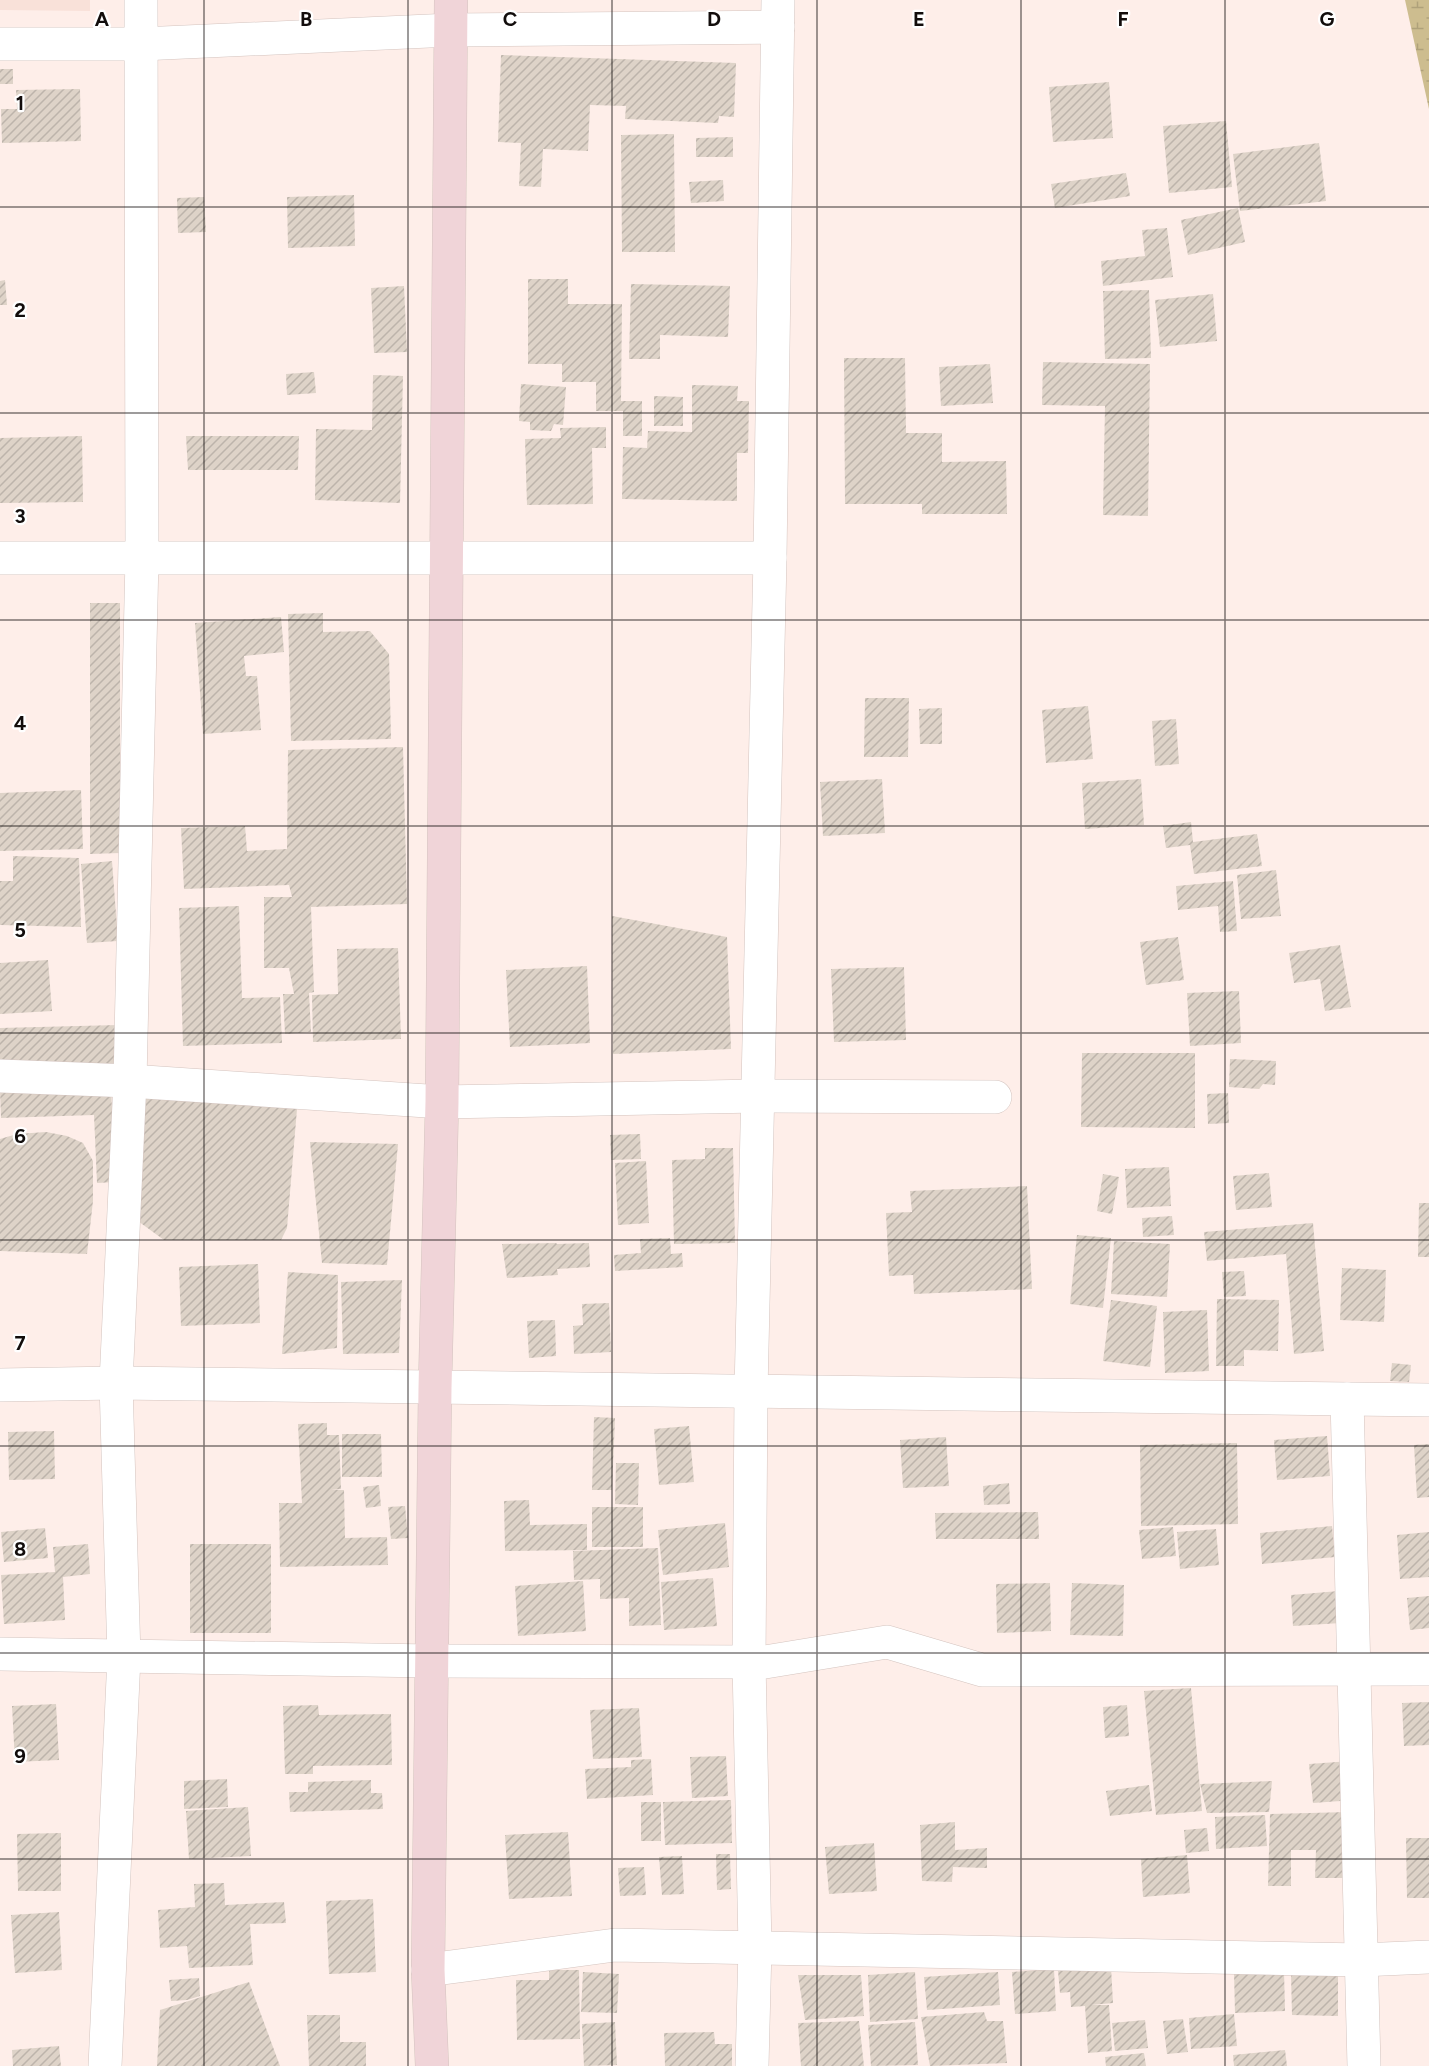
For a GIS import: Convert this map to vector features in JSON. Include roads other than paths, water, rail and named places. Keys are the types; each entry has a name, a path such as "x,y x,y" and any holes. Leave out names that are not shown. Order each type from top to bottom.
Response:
{"main road":[{"path":"432,2066 428,1970 435,1388 442,1102 451,15"}],"street":[{"path":"105,2066 124,1657 116,1383 130,1081 142,558 141,0"},
{"path":"0,44 141,44 451,15 778,14 770,558 751,1392 749,1662 755,1947 752,2066"},
{"path":"0,558 770,558"},
{"path":"0,1076 130,1081 442,1102 758,1096 995,1096"},
{"path":"0,1385 116,1383 1429,1400"},
{"path":"1347,1399 1364,2066"},
{"path":"0,1654 431,1661 765,1662 887,1642 982,1670 1429,1669"},
{"path":"428,1970 615,1945 1361,1960 1429,1958"}]}
